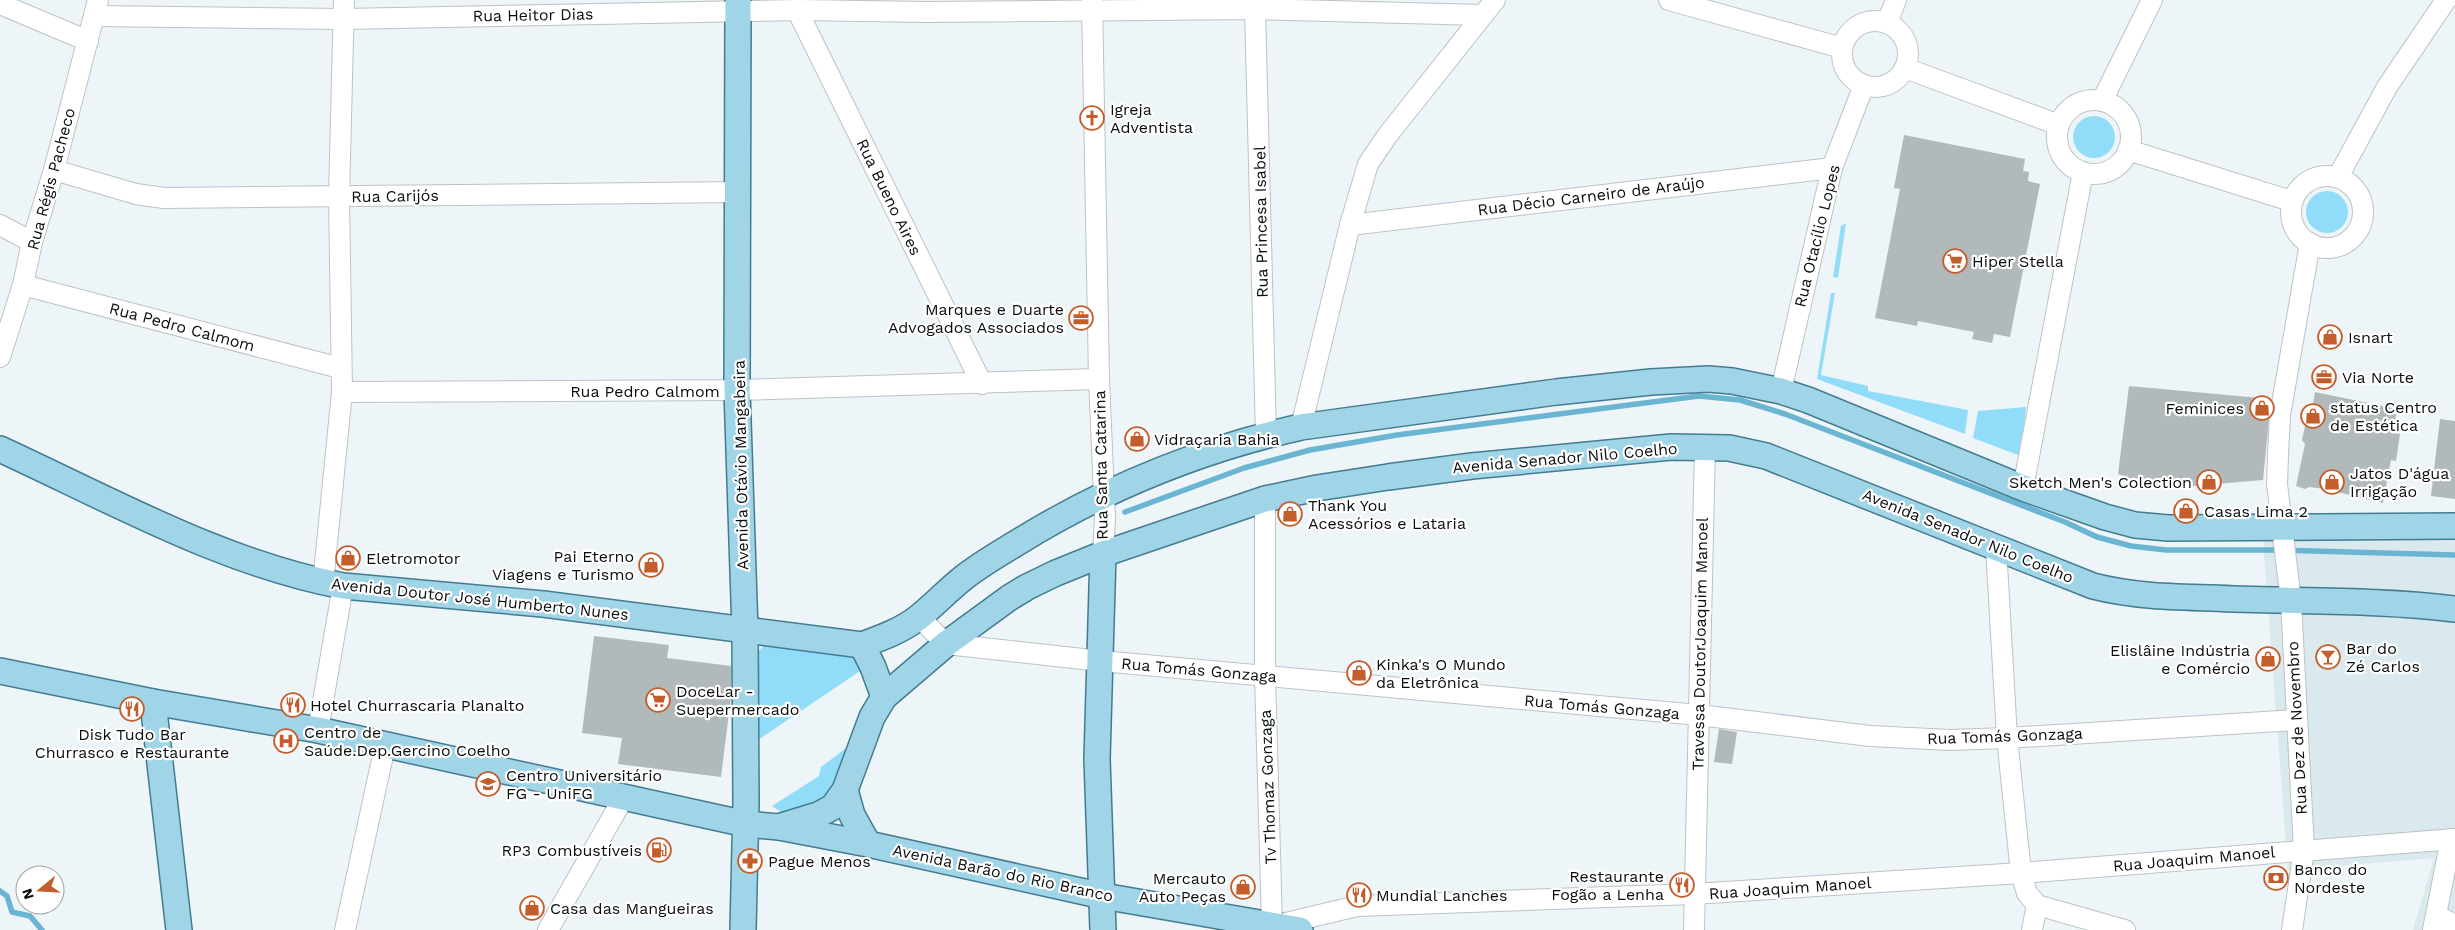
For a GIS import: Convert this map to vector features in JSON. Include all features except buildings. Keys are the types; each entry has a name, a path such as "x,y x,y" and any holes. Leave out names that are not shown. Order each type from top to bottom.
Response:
{"main road":[{"name":"Avenida Otávio Mangabeira","path":"738,6 740,192 738,390 745,631 746,824 743,930"},
{"path":"919,617 964,577 1017,543 1103,493 1191,458 1266,435 1301,427 1547,393 1652,382 1724,380 1781,391 2023,488 2105,517 2135,525 2283,532 2455,526"},
{"name":"Avenida Senador Nilo Coelho","path":"779,826 802,821 828,810 845,790 869,724 884,697 946,644 1027,587 1056,572 1103,554 1265,499 1317,488 1472,466 1671,447 1744,450 1766,456 2093,586 2114,591 2156,596 2290,592 2455,609"},
{"name":"Avenida Doutor José Humberto Nunes","path":"0,450 234,557 333,584 543,604 862,645 892,633 919,617"},
{"name":"Rua Santa Catarina","path":"1103,554 1102,661 1097,759 1103,930"},
{"path":"862,645 874,667 884,697"},
{"name":"Avenida Barão do Rio Branco","path":"0,671 153,702 318,730 746,824 779,826 1103,896 1283,927"},
{"path":"153,702 179,930"},
{"path":"845,790 852,816 868,844"}],"street":[{"path":"1669,0 1842,48"},
{"path":"1887,23 1896,0"},
{"path":"2102,101 2152,0"},
{"path":"2338,177 2387,87 2446,0"},
{"path":"0,4 88,41"},
{"name":"Rua Heitor Dias","path":"96,8 344,10 738,6 797,10 927,6 1092,5 1255,9 1278,5 1478,7"},
{"name":"Rua Santa Catarina","path":"1092,5 1099,379 1105,520 1103,554"},
{"path":"1301,427 1350,225 1368,164 1478,7"},
{"name":"Rua Régis Pacheco","path":"0,357 24,285 32,242 54,170 96,8"},
{"name":"Rua Princesa Isabel","path":"1255,9 1266,435"},
{"path":"318,730 333,584 342,392 340,368 339,197 344,10"},
{"name":"Rua Bueno Aires","path":"797,10 982,384"},
{"path":"1876,21 1887,23 1896,29 1907,47 1905,68 1899,76 1883,86 1864,85 1853,80 1842,60 1842,48 1846,37 1854,28 1864,22 1876,21"},
{"path":"1905,68 2059,125"},
{"name":"Rua Otacílio Lopes","path":"1781,391 1832,168 1864,85"},
{"path":"2102,101 2113,106 2123,114 2128,125 2130,137 2128,150 2123,160 2105,172 2094,174 2083,172 2072,167 2059,148 2057,137 2059,125 2067,112 2080,102 2102,101"},
{"path":"2128,150 2291,201"},
{"name":"Rua Décio Carneiro de Araújo","path":"1350,225 1832,168"},
{"name":"Rua Carijós","path":"54,170 136,194 164,198 740,192"},
{"path":"2023,488 2083,172"},
{"path":"2326,175 2338,177 2355,189 2361,200 2361,223 2355,234 2341,245 2329,248 2310,243 2296,231 2291,219 2291,201 2300,187 2310,179 2326,175"},
{"path":"0,226 32,242"},
{"name":"Rua Dez de Novembro","path":"2292,930 2304,850 2290,592 2277,484 2280,415 2310,243"},
{"name":"Rua Pedro Calmom","path":"24,285 340,368"},
{"name":"Rua Pedro Calmom","path":"342,392 738,390 1099,379"},
{"name":"Travessa DoutorJoaquim Manoel","path":"1694,930 1693,894 1705,447"},
{"name":"Tv Thomaz Gonzaga","path":"1265,499 1265,676 1283,927"},
{"path":"1996,547 2008,738 2021,873 2027,893 2037,905 2125,930"},
{"path":"919,617 946,644"},
{"name":"Rua Tomás Gonzaga","path":"946,644 1102,661 1699,716 1870,736 1950,740 2008,738 2297,720"},
{"path":"345,930 385,746"},
{"path":"548,930 624,797"},
{"path":"2453,839 2435,923 2455,925"},
{"name":"Rua Joaquim Manoel","path":"1283,927 1357,906 1693,894 2021,873 2453,839"},
{"path":"2032,930 2037,905"}],"shaded area":[{"path":"2098,116 2106,119 2112,125 2115,137 2112,149 2106,155 2090,158 2082,155 2076,149 2073,133 2076,125 2082,119"},
{"path":"2331,191 2339,194 2345,200 2348,212 2345,224 2339,230 2323,233 2315,230 2309,224 2306,208 2309,200 2315,194"},
{"path":"1846,223 1838,278 1833,277 1841,226"},
{"path":"1831,293 1835,293 1821,375 1868,386 1868,391 1968,410 1965,434 1817,379"},
{"path":"2026,407 2022,443 2018,455 1973,438 1978,411"},
{"path":"2261,515 2455,523 2455,930 2413,930 2434,858 2288,870"},
{"path":"765,644 854,652 860,671 758,740 759,651"},
{"path":"845,749 838,795 800,817 781,812 772,806 819,776 821,767"}],"waterway":[{"path":"1125,512 1244,468 1310,450 1397,435 1699,396 1740,400 1785,414 2065,522 2097,537 2131,546 2166,550 2278,550 2455,555"},
{"path":"0,891 7,896 12,912 30,916 42,930"}],"place":[{"name":"Igreja Adventista","path":"1092,118"},
{"name":"Hiper Stella","path":"1955,261"},
{"name":"Marques e Duarte Advogados Associados","path":"1081,318"},
{"name":"Isnart","path":"2330,337"},
{"name":"Via Norte","path":"2324,377"},
{"name":"Feminices","path":"2262,408"},
{"name":"status Centro de Estética","path":"2313,416"},
{"name":"Vidraçaria Bahia","path":"1137,439"},
{"name":"Sketch Men's Colection","path":"2209,482"},
{"name":"Jatos D'água Irrigação","path":"2332,482"},
{"name":"Casas Lima 2","path":"2186,511"},
{"name":"Thank You Acessórios e Lataria","path":"1290,514"},
{"name":"Eletromotor","path":"348,558"},
{"name":"Pai Eterno Viagens e Turismo","path":"651,565"},
{"name":"Bar do Zé Carlos","path":"2328,657"},
{"name":"Elislâine Indústria e Comércio","path":"2268,659"},
{"name":"Kinka's O Mundo da Eletrônica","path":"1359,673"},
{"name":"DoceLar - Suepermercado","path":"658,700"},
{"name":"Hotel Churrascaria Planalto","path":"293,705"},
{"name":"Disk Tudo Bar Churrasco e Restaurante","path":"132,709"},
{"name":"Centro de Saúde.Dep.Gercino Coelho","path":"286,741"},
{"name":"Centro Universitário FG - UniFG","path":"488,784"},
{"name":"RP3 Combustíveis","path":"659,850"},
{"name":"Pague Menos","path":"750,861"},
{"name":"Banco do Nordeste","path":"2276,878"},
{"name":"Restaurante Fogão a Lenha","path":"1682,885"},
{"name":"Mercauto Auto Peças","path":"1243,887"},
{"name":"Mundial Lanches","path":"1359,895"},
{"name":"Casa das Mangueiras","path":"532,908"}]}
